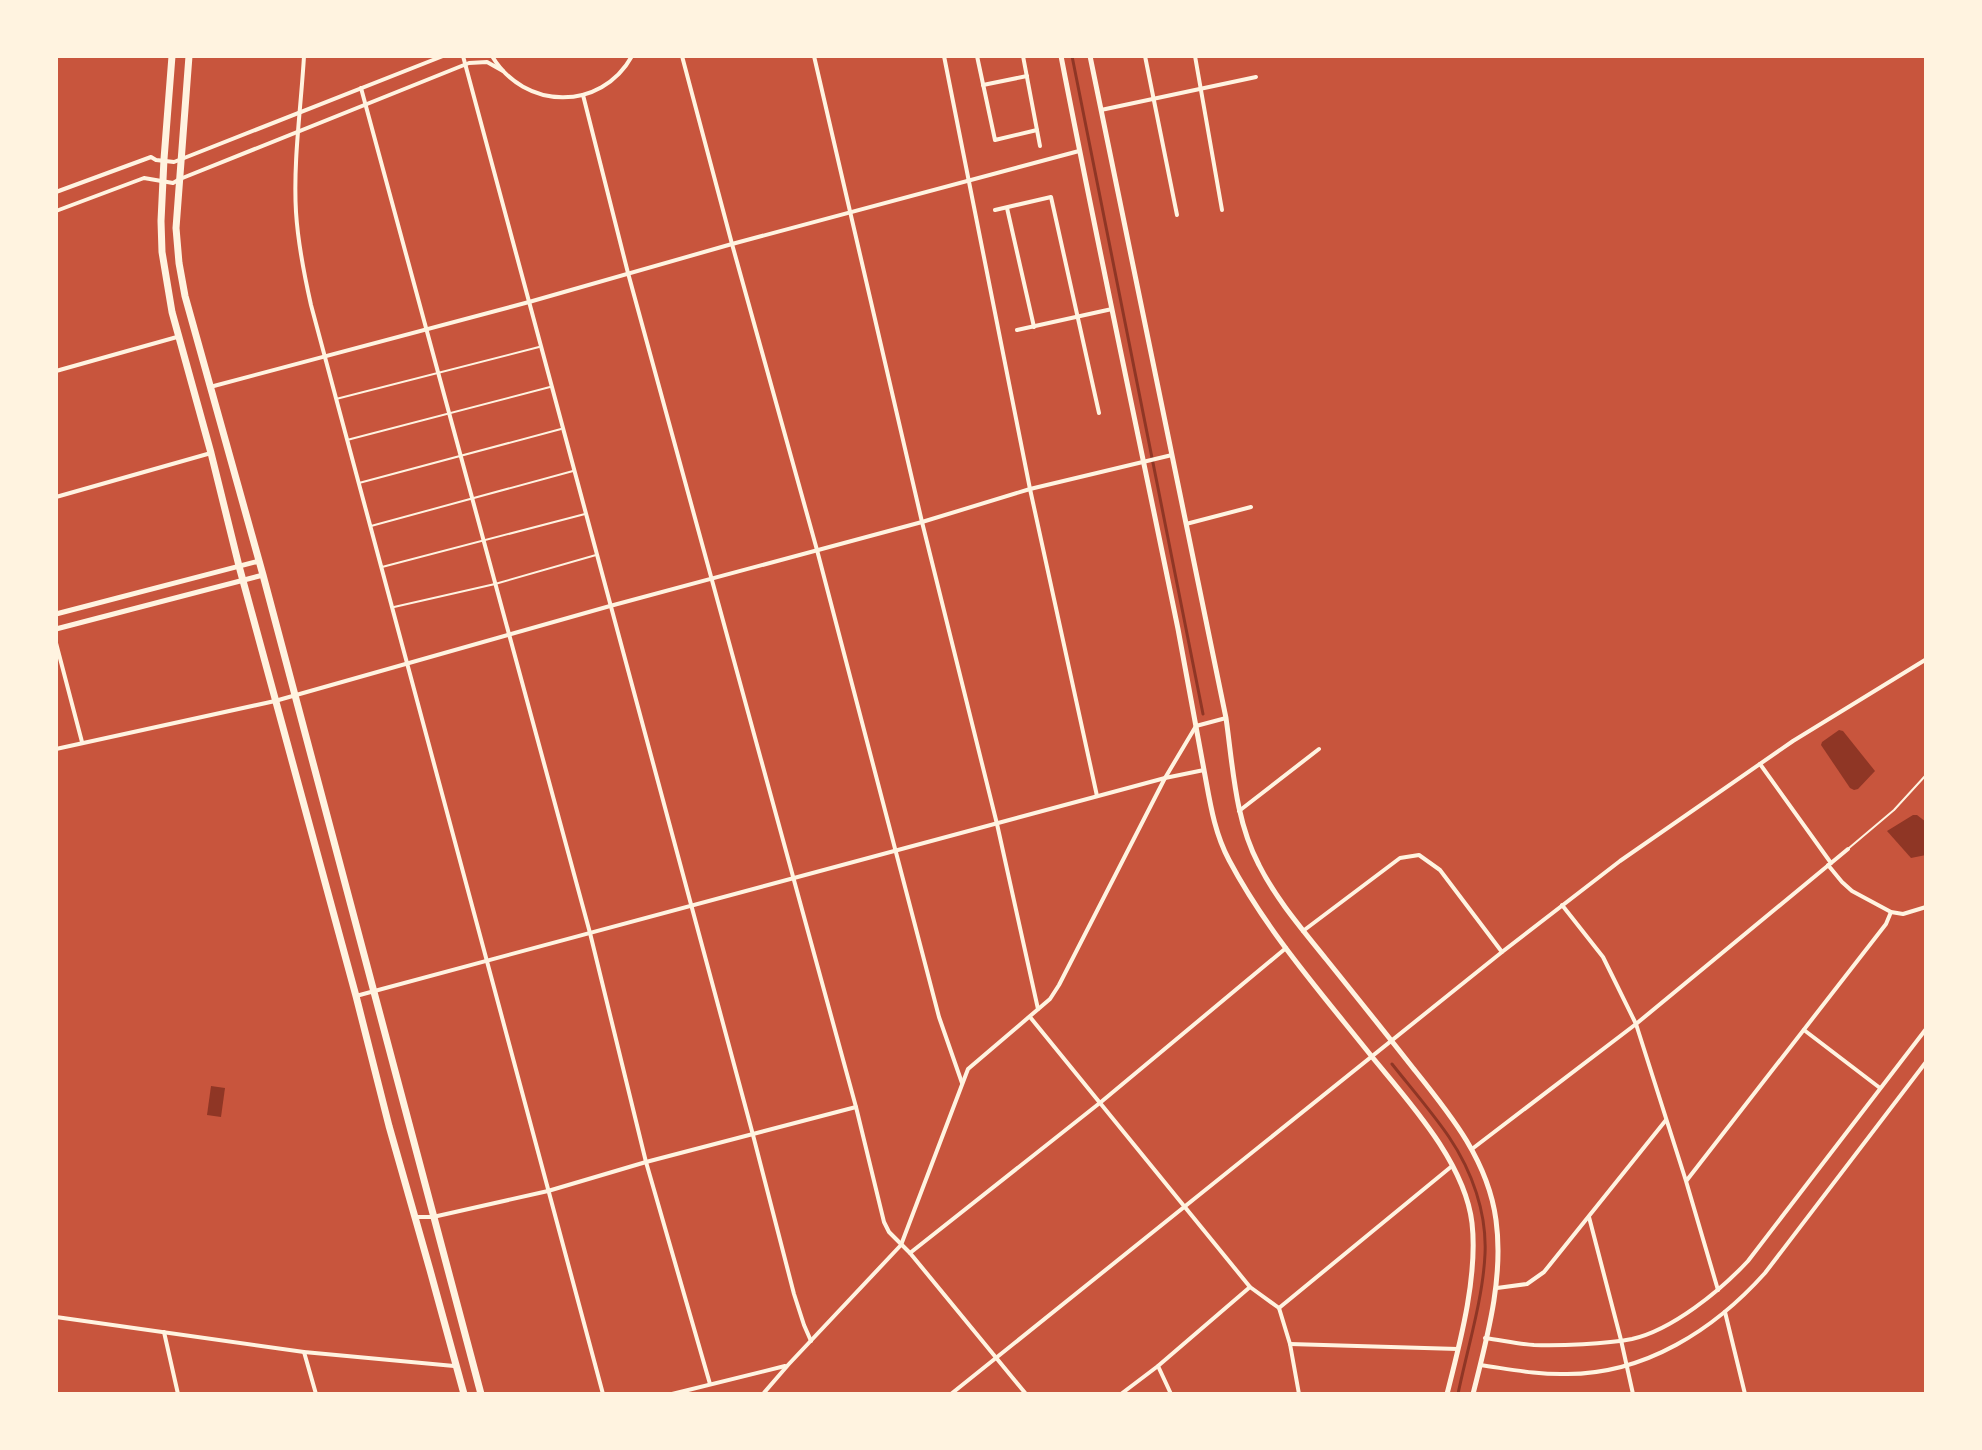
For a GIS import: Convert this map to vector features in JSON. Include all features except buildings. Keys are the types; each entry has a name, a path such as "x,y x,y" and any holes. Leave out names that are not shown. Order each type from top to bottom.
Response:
{"main road":[{"path":"172,56 161,221 167,289 389,1126 464,1394"},
{"path":"189,56 176,228 179,265 193,330 263,575 481,1394"},
{"path":"389,1126 407,1121"}],"street":[{"path":"304,56 296,211 311,305 603,1394"},
{"path":"56,192 151,157 174,162 443,56"},
{"path":"463,56 794,1294 811,1341"},
{"path":"492,56 513,81 526,89 563,98 601,88 621,73 632,56"},
{"path":"682,56 817,550 939,1017 962,1083"},
{"path":"814,56 922,522 997,824 1038,1009"},
{"path":"944,56 1030,489 1097,796"},
{"path":"977,56 995,140 1037,130"},
{"path":"1023,56 1040,146"},
{"path":"1061,56 1112,309 1147,461 1215,829 1242,884 1286,948 1374,1055 1444,1151 1469,1212 1473,1239 1471,1279 1447,1394"},
{"path":"1090,56 1169,456 1186,524 1239,811 1249,846 1276,895 1446,1109 1481,1166 1496,1218 1497,1288 1473,1394"},
{"path":"1145,56 1177,215"},
{"path":"1195,56 1222,210"},
{"path":"56,211 144,178 173,183 465,64 482,61 503,71"},
{"path":"983,85 1027,76"},
{"path":"1101,110 1256,77"},
{"path":"361,88 590,933 646,1162 710,1384"},
{"path":"583,95 628,273 856,1107 884,1222 889,1232 910,1253 1026,1394"},
{"path":"210,387 1079,151"},
{"path":"995,210 1051,197 1099,413"},
{"path":"1007,208 1034,327"},
{"path":"1017,330 1112,309"},
{"path":"56,371 179,337"},
{"path":"56,497 211,453"},
{"path":"56,749 275,701 922,522 1030,489 1169,456"},
{"path":"1186,524 1251,507"},
{"path":"56,614 259,561"},
{"path":"56,629 263,575"},
{"path":"56,643 82,742"},
{"path":"951,1394 1562,905 1653,837 1760,764 1855,701 1925,660"},
{"path":"763,1394 901,1245 968,1069 1050,999 1071,965 1165,778 1197,726 1223,718"},
{"path":"1239,811 1319,749"},
{"path":"1760,764 1842,882 1852,891 1891,912 1903,914 1926,907"},
{"path":"356,996 1097,796 1204,770"},
{"path":"1472,1149 1636,1024 1848,849"},
{"path":"1303,931 1400,858 1419,855 1440,870 1502,952"},
{"path":"1562,905 1603,957 1636,1024 1718,1290"},
{"path":"1686,1181 1886,924 1891,912"},
{"path":"910,1253 1101,1102 1286,948"},
{"path":"1030,1017 1250,1287 1279,1308 1290,1344 1299,1394"},
{"path":"1485,1338 1534,1345 1621,1340 1652,1331 1684,1315 1718,1290 1748,1261 1926,1029"},
{"path":"1804,1030 1880,1088"},
{"path":"1480,1365 1566,1375 1589,1373 1651,1358 1677,1345 1725,1312 1765,1273 1926,1062"},
{"path":"415,1217 433,1217 548,1191 856,1107"},
{"path":"1497,1288 1527,1284 1544,1272 1666,1119"},
{"path":"1279,1308 1452,1166"},
{"path":"1589,1217 1633,1394"},
{"path":"1121,1394 1250,1287"},
{"path":"1725,1312 1745,1394"},
{"path":"56,1317 304,1352 456,1366"},
{"path":"164,1332 178,1394"},
{"path":"1290,1344 1458,1349"},
{"path":"304,1352 316,1394"},
{"path":"672,1394 788,1365"},
{"path":"1158,1366 1171,1394"}],"lane":[{"path":"335,399 541,346"},
{"path":"346,441 551,387"},
{"path":"357,483 562,429"},
{"path":"369,526 574,471"},
{"path":"381,567 586,513"},
{"path":"392,607 495,584 597,555"},
{"path":"1848,849 1894,810 1926,775"}],"shaded area":[{"path":"1839,730 1875,771 1858,789 1850,788 1821,745"},
{"path":"1913,815 1926,822 1926,855 1911,858 1887,831"},
{"path":"211,1086 225,1088 221,1117 207,1115"}],"waterway":[{"path":"1072,56 1203,714"},
{"path":"1392,1064 1436,1118 1457,1150 1481,1208 1485,1239 1484,1271 1458,1394"}]}
